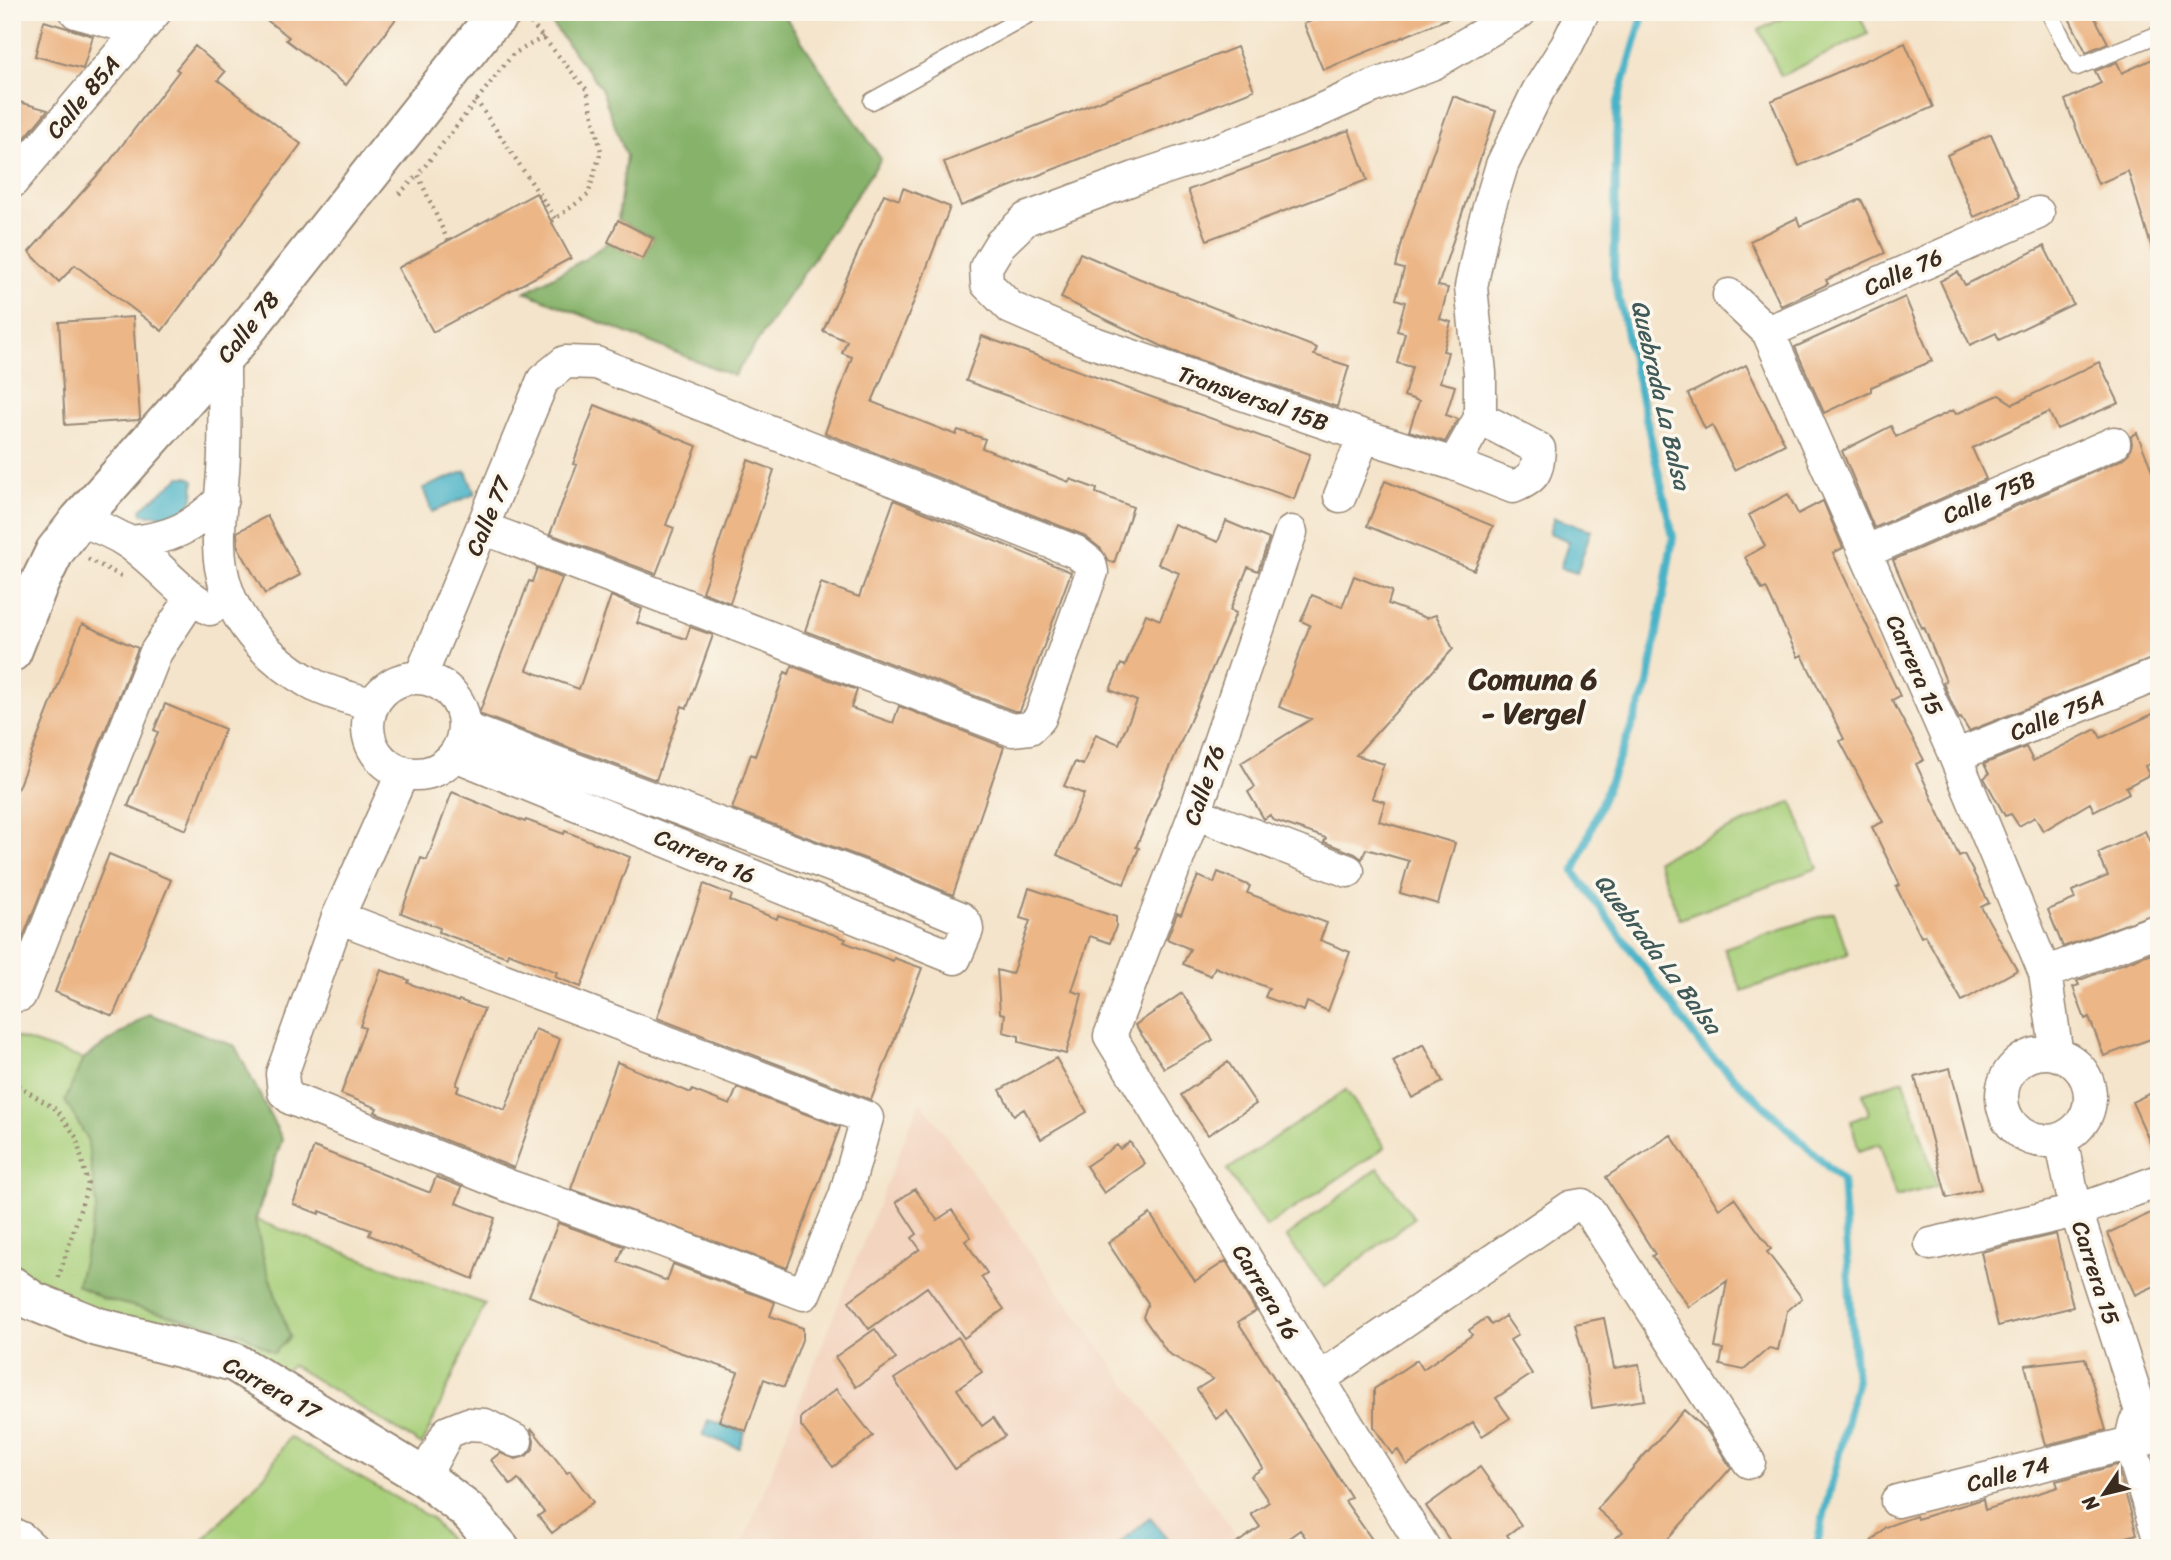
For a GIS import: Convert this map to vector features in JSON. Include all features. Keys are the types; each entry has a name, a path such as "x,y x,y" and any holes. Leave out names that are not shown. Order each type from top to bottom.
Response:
{"street":[{"path":"76,12 146,18"},
{"name":"Transversal 15B","path":"1480,418 1539,449 1537,469 1529,481 1513,487 1454,464 1364,436 1083,339 1011,308 987,284 986,267 1000,244 1026,219 1305,117 1434,63 1520,12"},
{"path":"1454,464 1480,418 1480,373 1471,287 1484,224 1502,165 1538,91 1567,46 1583,12"},
{"name":"Calle 78","path":"12,652 55,551 79,520 224,358 484,30 516,17"},
{"name":"Calle 85A","path":"18,165 146,18"},
{"name":"Calle 76","path":"1768,332 2038,213"},
{"name":"Carrera 15","path":"1729,295 1768,332 1955,756 2045,973 2057,1055"},
{"path":"224,358 224,453 219,544 222,576 241,621 267,653 314,685 373,705"},
{"name":"Calle 77","path":"420,678 543,380 565,362 596,363 1084,557 1090,563 1092,572 1040,718 1030,728 1013,730 483,528"},
{"path":"1340,496 1364,436"},
{"name":"Calle 75B","path":"1865,552 2114,443"},
{"path":"129,542 155,540 180,532 202,518 222,499"},
{"path":"79,520 103,527 129,542 191,599 215,612 241,621"},
{"name":"Calle 76","path":"1110,1036 1195,813 1291,532"},
{"path":"20,995 156,652 191,599"},
{"name":"Calle 75A","path":"1955,756 2159,674"},
{"path":"406,678 420,678 434,681 452,694 463,713 459,741 444,765 418,774 391,767 372,746 368,732 373,705 381,692 406,678"},
{"name":"Carrera 16","path":"459,741 638,794 875,882 961,918 967,923 967,930 955,958 629,825 459,741"},
{"path":"338,917 867,1118 845,1196 804,1294 509,1186 292,1100 284,1092 282,1074 338,917 404,772"},
{"path":"629,825 638,794"},
{"path":"1195,813 1348,871"},
{"path":"2045,973 2159,930"},
{"name":"Carrera 16","path":"1110,1036 1424,1548"},
{"path":"2057,1055 2069,1060 2080,1070 2087,1082 2090,1096 2088,1110 2073,1132 2061,1139 2039,1140 2019,1132 2008,1121 2002,1092 2006,1077 2016,1065 2028,1057 2057,1055"},
{"name":"Carrera 15","path":"2061,1139 2076,1211 2149,1438 2159,1538"},
{"path":"1931,1244 2076,1211 2159,1181"},
{"path":"1319,1379 1571,1207 1582,1205 1590,1212 1749,1462"},
{"name":"Carrera 17","path":"12,1286 33,1301 98,1327 234,1362 424,1477 468,1511 500,1548"},
{"path":"424,1477 449,1432 468,1424 485,1424 516,1441"},
{"name":"Calle 74","path":"1897,1501 2149,1438"},
{"path":"12,1534 32,1548"}],"lane":[{"path":"872,101 1033,12"},
{"path":"2049,12 2077,66 2159,34"}],"path":[{"path":"476,100 554,220 588,195 601,151 587,90 544,37 516,17"},
{"path":"448,241 418,175 513,54 544,37"},
{"path":"12,1082 57,1110 76,1136 88,1185 58,1275 58,1288"}],"shaded area":[{"path":"920,1100 1246,1548 741,1548"}],"green space":[{"path":"543,12 782,12 881,159 734,376 525,292 585,259 608,242 643,259 653,238 618,220 626,156 601,88"},
{"path":"1794,12 1858,12 1868,34 1781,76 1759,30"},
{"path":"1792,802 1818,868 1680,919 1657,860"},
{"path":"1834,912 1848,954 1742,991 1724,948"},
{"path":"149,1014 235,1046 282,1139 256,1220 485,1304 422,1445 292,1365 277,1377 102,1320 12,1276 12,1036 83,1059"},
{"path":"149,1014 235,1046 282,1139 255,1220 264,1261 290,1337 274,1353 241,1333 104,1299 77,1285 97,1207 87,1138 65,1101 83,1059"},
{"path":"1904,1080 1937,1186 1896,1197 1880,1144 1859,1151 1851,1121 1869,1114 1863,1093"},
{"path":"1346,1090 1385,1147 1266,1227 1227,1170"},
{"path":"1378,1168 1414,1218 1324,1287 1286,1237"},
{"path":"289,1437 431,1518 456,1548 196,1548 265,1475"}],"water":[{"path":"466,471 475,494 432,512 423,488"},
{"path":"180,477 194,480 193,498 184,518 142,514 141,509"},
{"path":"1554,518 1591,530 1577,573 1560,568 1569,541 1549,533"},
{"path":"708,1420 745,1432 739,1448 703,1435"},
{"path":"1150,1518 1175,1548 1114,1548"}],"building":[{"path":"256,12 401,12 346,85 286,40 289,37"},
{"path":"1332,12 1461,13 1323,70 1304,24"},
{"path":"2066,12 2092,12 2108,43 2086,52"},
{"path":"44,21 93,36 83,69 35,56"},
{"path":"1905,43 1933,107 1799,166 1771,101"},
{"path":"195,46 225,72 218,80 301,144 162,331 75,265 59,282 29,252 109,162"},
{"path":"1237,47 1254,90 961,206 944,162"},
{"path":"2159,56 2159,252 2153,252 2128,171 2098,184 2065,100 2101,83 2095,71 2117,62 2122,73"},
{"path":"1453,96 1496,111 1438,286 1448,288 1440,319 1451,322 1443,351 1448,352 1440,382 1455,386 1446,415 1458,419 1445,442 1409,431 1419,401 1404,396 1412,367 1397,363 1405,333 1397,331 1405,302 1396,299 1404,269 1396,267 1403,238"},
{"path":"12,100 48,110 15,150 12,149"},
{"path":"1349,130 1367,180 1207,240 1188,190"},
{"path":"1991,134 2019,197 1974,217 1947,155"},
{"path":"903,188 950,207 872,402 956,435 958,430 985,439 982,448 1069,482 1070,479 1097,489 1096,493 1133,507 1114,563 1108,561 1101,549 1083,535 825,433 852,357 842,353 847,341 823,331 884,194 899,200"},
{"path":"536,193 571,258 433,332 398,268"},
{"path":"1861,199 1885,253 1826,280 1828,284 1781,306 1750,241 1797,218 1800,226"},
{"path":"618,220 653,238 643,259 608,242"},
{"path":"2044,246 2073,304 1999,340 1996,333 1970,345 1940,281 1958,272 1965,285"},
{"path":"1080,253 1317,348 1314,355 1349,366 1337,407 1170,350 1061,298"},
{"path":"1905,297 1932,361 1871,387 1871,391 1824,413 1795,347"},
{"path":"133,317 140,418 65,425 59,322"},
{"path":"982,336 1310,454 1294,499 966,381"},
{"path":"2099,362 2119,403 2057,429 2049,412 1972,448 1986,479 1874,528 1842,451 1891,426 1896,437 1953,410 1956,414 1999,395 2013,404"},
{"path":"1746,365 1785,444 1734,470 1712,425 1705,429 1688,394"},
{"path":"595,405 697,446 666,525 674,528 656,574 550,534 577,465 573,464"},
{"path":"2137,433 2159,488 2159,656 1969,731 1953,706 1924,627 1922,628 1893,560 2121,460 2129,453 2131,436"},
{"path":"748,460 774,470 730,603 702,592"},
{"path":"1385,481 1493,526 1474,570 1367,526"},
{"path":"1788,494 1798,514 1823,501 1843,548 1833,553 1900,696 1892,700 1924,760 1916,764 1959,856 1964,854 1989,903 1981,907 2017,970 1962,1001 1925,935 1921,937 1896,887 1900,885 1872,827 1883,822 1840,741 1844,739 1802,655 1798,657 1766,588 1762,590 1745,557 1765,546 1749,515"},
{"path":"894,500 1071,572 1020,711 805,631 821,583 859,597"},
{"path":"267,516 300,575 265,594 238,547 237,532"},
{"path":"1226,521 1269,539 1258,571 1248,567 1230,610 1236,613 1136,847 1139,848 1124,884 1057,855 1084,794 1064,786 1075,762 1083,765 1096,734 1119,744 1137,701 1110,690 1121,664 1125,666 1146,614 1160,620 1179,573 1158,564 1174,524 1218,542"},
{"path":"537,568 562,578 527,670 579,689 611,596 642,609 637,623 686,639 690,627 713,635 687,708 682,706 656,780 479,714 529,581 532,582"},
{"path":"1354,576 1392,591 1388,604 1426,618 1436,615 1453,649 1356,755 1384,764 1372,798 1385,802 1379,821 1455,843 1438,904 1400,893 1409,861 1366,849 1362,859 1324,842 1326,838 1273,820 1270,815 1264,819 1248,792 1255,787 1241,763 1311,719 1279,707 1310,625 1301,621 1312,595 1342,607"},
{"path":"82,624 138,648 12,965 12,803"},
{"path":"792,666 857,690 851,708 893,723 899,706 1004,747 953,895 882,865 732,809 751,754 755,756 785,672 789,674"},
{"path":"165,704 225,729 186,830 128,806 158,732 154,730"},
{"path":"2159,711 2159,760 2145,766 2149,775 2126,787 2129,793 2094,811 2090,803 2043,831 2035,817 2019,826 2011,814 2005,816 1984,778 1989,774 1984,764 2026,747 2033,761 2096,729 2101,738"},
{"path":"452,792 525,822 526,820 564,834 565,831 630,857 581,987 555,977 557,972 508,953 507,957 439,932 440,928 401,913 421,858 427,860"},
{"path":"2145,831 2159,862 2159,912 2063,947 2048,910 2075,899 2072,891 2108,876 2098,853"},
{"path":"109,854 171,880 113,1016 55,992"},
{"path":"1218,872 1250,886 1247,893 1327,923 1320,940 1350,952 1328,1011 1307,1002 1304,1011 1265,997 1269,988 1215,967 1211,976 1183,964 1190,949 1167,939 1177,913 1181,915 1198,876 1214,883"},
{"path":"704,884 732,895 730,901 777,919 778,915 819,929 893,961 894,958 922,968 871,1100 657,1018"},
{"path":"1029,888 1116,917 1110,943 1090,936 1072,991 1082,994 1066,1054 1019,1042 1019,1036 1003,1032 1005,1014 1000,1013 997,970 1012,974 1030,921 1020,918"},
{"path":"2159,950 2159,1036 2104,1056 2089,1017 2085,1019 2073,987 2079,985 2077,981"},
{"path":"381,970 458,1002 459,1000 484,1009 456,1085 459,1086 457,1091 505,1110 535,1029 560,1039 514,1168 375,1112 377,1108 341,1094 365,1028 360,1026"},
{"path":"1182,993 1213,1040 1164,1068 1135,1025"},
{"path":"1424,1044 1443,1082 1412,1098 1393,1061"},
{"path":"1056,1058 1087,1112 1041,1139 1024,1109 1014,1115 1000,1090"},
{"path":"617,1062 691,1093 692,1090 730,1105 737,1088 840,1127 787,1268 571,1189"},
{"path":"1228,1062 1256,1104 1208,1135 1181,1095"},
{"path":"1950,1068 1981,1189 1947,1198 1915,1077"},
{"path":"2159,1089 2159,1162 2132,1102"},
{"path":"1671,1135 1719,1209 1734,1198 1771,1249 1767,1252 1802,1298 1787,1311 1778,1350 1769,1348 1744,1370 1720,1365 1723,1349 1715,1348 1727,1281 1689,1307 1652,1256 1655,1254 1606,1177"},
{"path":"1130,1142 1145,1164 1104,1193 1086,1166 1117,1145 1120,1149"},
{"path":"314,1147 428,1192 436,1177 462,1187 456,1203 495,1218 473,1279 369,1235 371,1230 293,1204"},
{"path":"915,1189 937,1220 952,1210 971,1237 965,1241 987,1273 981,1277 1004,1309 964,1338 927,1287 869,1329 849,1301 920,1249 912,1238 917,1234 896,1202"},
{"path":"2159,1209 2159,1284 2135,1295 2108,1233"},
{"path":"1150,1214 1195,1281 1226,1261 1256,1311 1238,1322 1351,1497 1345,1501 1378,1548 1313,1548 1300,1530 1275,1548 1230,1548 1260,1527 1251,1514 1269,1502 1251,1476 1263,1468 1227,1411 1216,1419 1197,1389 1213,1379 1168,1353 1143,1317 1148,1303 1108,1243"},
{"path":"558,1223 624,1246 618,1262 667,1281 673,1264 775,1302 770,1316 803,1328 803,1337 784,1387 764,1379 746,1431 719,1421 738,1372 594,1323 529,1296"},
{"path":"2056,1234 2073,1307 1998,1326 1981,1252"},
{"path":"1505,1316 1518,1335 1510,1340 1532,1374 1496,1398 1510,1418 1482,1436 1473,1422 1407,1465 1398,1450 1392,1454 1374,1427 1374,1389 1417,1360 1423,1369 1472,1335 1469,1330 1486,1318 1491,1325"},
{"path":"1604,1318 1614,1368 1639,1364 1645,1400 1592,1408 1585,1362 1575,1324"},
{"path":"875,1329 896,1359 856,1387 835,1357"},
{"path":"958,1337 982,1372 957,1389 982,1426 993,1418 1005,1436 955,1469 894,1379"},
{"path":"2085,1358 2106,1430 2046,1445 2025,1365"},
{"path":"836,1389 873,1436 833,1467 801,1426 801,1417"},
{"path":"1684,1410 1708,1432 1731,1468 1660,1548 1603,1548 1623,1532 1597,1509"},
{"path":"532,1429 567,1473 570,1471 593,1502 552,1533 538,1516 544,1512 518,1479 511,1485 491,1460 500,1453 516,1459 526,1456 533,1449"},
{"path":"2117,1465 2137,1534 2089,1548 1865,1548 1885,1527 1916,1516 1917,1519 1983,1499 1985,1510 2058,1487 2056,1481"},
{"path":"1480,1467 1521,1525 1507,1535 1516,1548 1455,1548 1426,1506"}],"waterway":[{"name":"Quebrada La Balsa","path":"1644,12 1617,105 1614,277 1673,537 1648,685 1574,872 1703,1048 1842,1180 1856,1383 1816,1548"}],"district":[{"name":"Comuna 6 - Vergel","path":"1533,696"}]}
